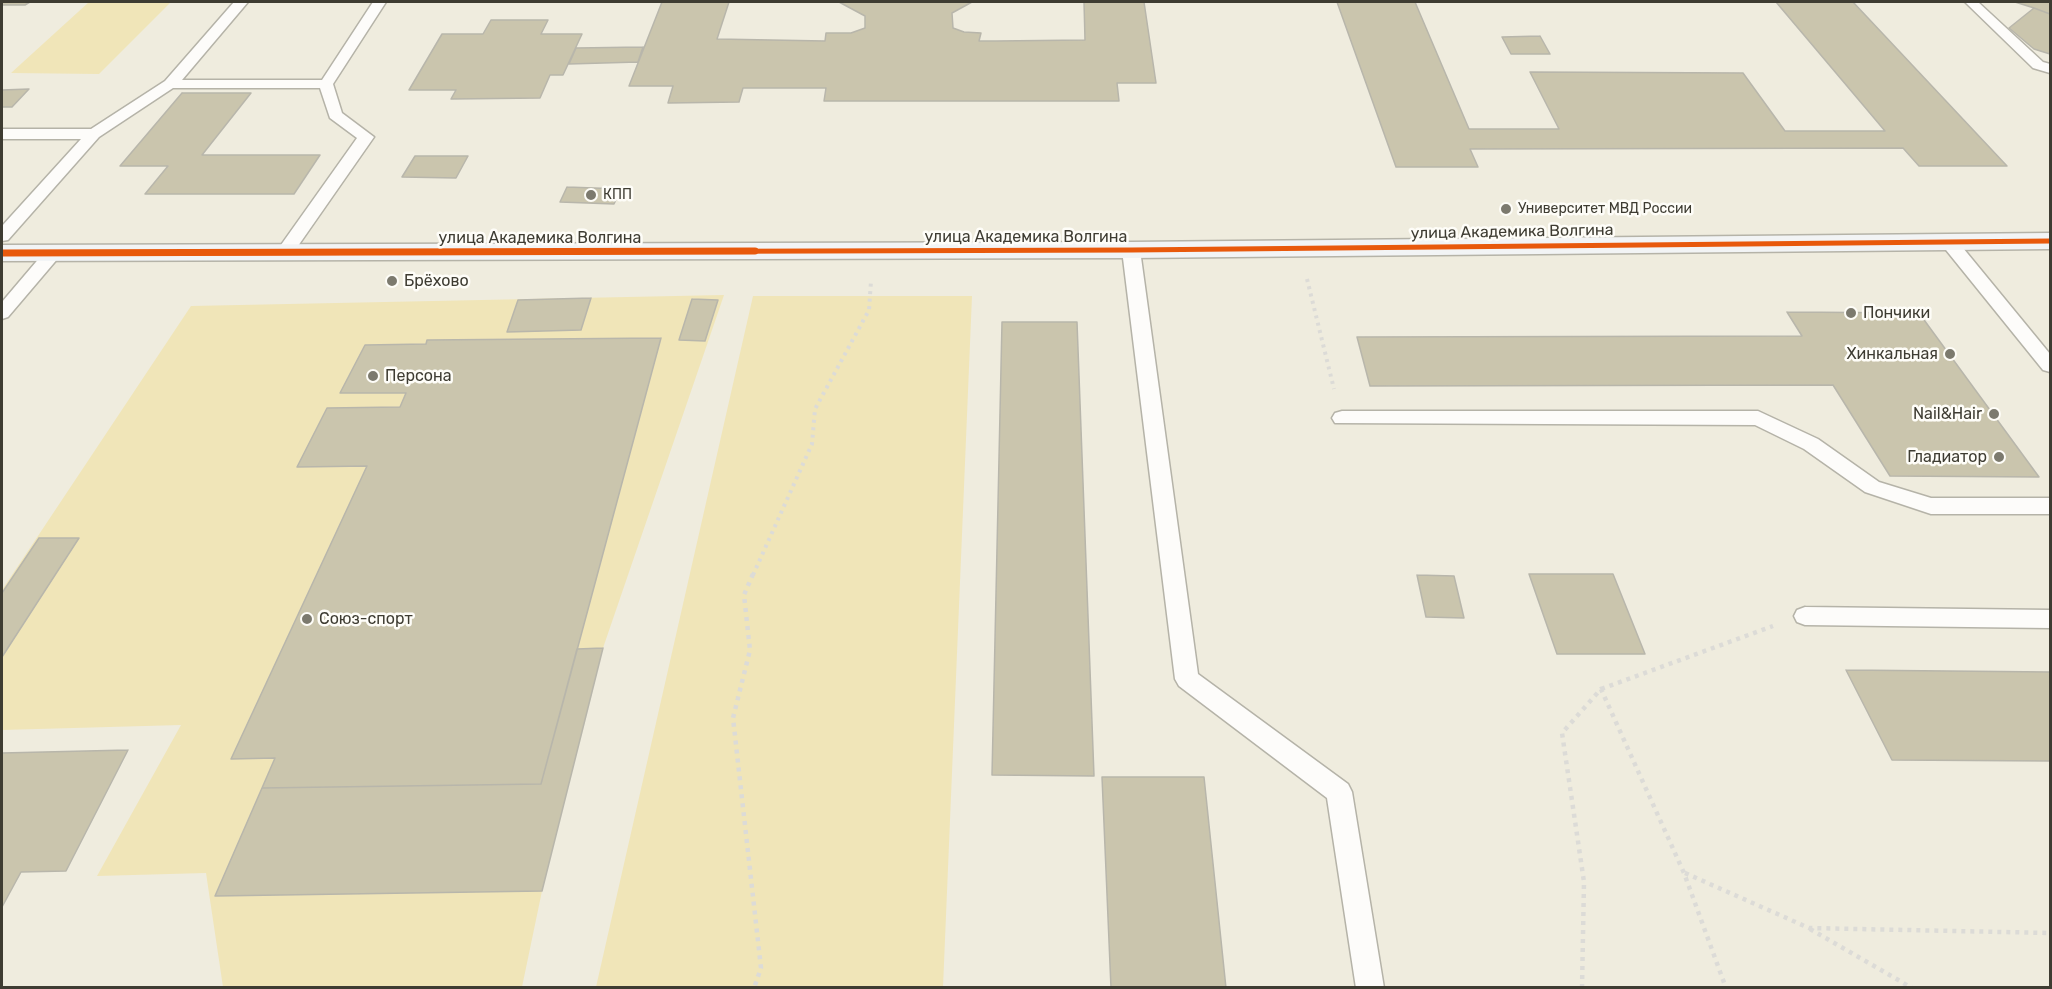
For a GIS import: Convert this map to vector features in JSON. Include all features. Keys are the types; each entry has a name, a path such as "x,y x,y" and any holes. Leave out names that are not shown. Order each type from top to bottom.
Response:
{"street":[{"name":"улица Академика Волгина","path":"2,253 1131,250 2050,241"}],"lane":[{"path":"2,236 94,134 170,84 241,2"},
{"path":"285,252 366,136 335,116 326,84 379,2"},
{"path":"1971,2 2038,65 2050,69"},
{"path":"170,84 326,84"},
{"path":"2,134 94,134"},
{"path":"1948,241 2050,366"},
{"path":"1131,250 1187,679 1339,792 1370,987"},
{"path":"2,313 53,253"},
{"path":"1342,418 1758,418 1811,444 1872,486 1931,506 2050,506"},
{"path":"1805,616 2050,619"}],"path":[{"path":"754,987 760,968 733,717 750,650 744,595 812,444 815,409 869,310 872,274"},
{"path":"1306,276 1342,418"},
{"path":"1582,987 1584,882 1562,733 1601,689 1666,663 1805,616"},
{"path":"1601,689 1684,873 1726,987"},
{"path":"1684,873 1809,928 1911,987"},
{"path":"1809,928 2050,933"}],"shaded area":[{"path":"89,2 171,2 99,74 11,73"},
{"name":"Союз-спорт","path":"724,295 603,648 542,891 522,987 223,987 206,873 97,876 181,725 2,730 2,590 191,306"},
{"path":"753,296 972,296 943,987 596,987"}],"building":[{"path":"2,2 30,2 25,5 2,5"},
{"path":"662,2 729,2 717,39 825,41 826,33 851,33 865,28 865,16 839,2 972,2 952,13 953,28 964,32 981,33 979,41 996,41 1085,40 1084,2 1144,2 1156,83 1117,83 1119,101 824,101 826,88 743,88 739,102 668,103 673,86 629,86"},
{"path":"1337,2 1415,2 1469,129 1559,129 1530,72 1743,73 1785,131 1885,131 1776,2 1853,2 2007,166 1919,166 1903,148 1470,149 1478,167 1396,167"},
{"path":"2015,2 2050,2 2050,14 2034,8"},
{"path":"2034,8 2050,14 2050,54 2034,49 2009,28"},
{"path":"491,20 548,20 541,34 582,34 563,75 550,75 540,98 451,99 456,90 409,90 442,34 483,34"},
{"path":"1540,36 1550,54 1511,54 1502,37"},
{"path":"643,47 638,62 569,64 576,48"},
{"path":"29,89 12,107 2,107 2,90"},
{"path":"182,93 251,93 202,155 320,155 294,194 145,194 168,166 120,166"},
{"path":"415,156 468,156 456,178 402,177"},
{"name":"КПП","path":"567,187 621,189 614,204 560,202"},
{"path":"591,298 581,330 507,332 518,300"},
{"path":"692,299 718,300 705,341 679,340"},
{"path":"1787,312 1919,313 2039,477 1890,476 1833,385 1370,386 1357,337 1802,336"},
{"path":"1002,322 1077,322 1094,776 992,775"},
{"path":"661,338 541,784 262,788 275,758 231,759 367,466 297,467 327,408 400,407 406,393 340,393 365,345 426,344 427,340"},
{"path":"39,538 79,538 2,657 2,593"},
{"path":"1529,574 1613,574 1645,654 1557,654"},
{"path":"1417,575 1454,576 1464,618 1426,617"},
{"path":"603,648 542,891 215,896 262,788 541,784 577,649"},
{"path":"1846,670 2050,672 2050,761 1892,760"},
{"path":"128,750 66,871 21,872 2,907 2,753"},
{"path":"1102,777 1204,777 1226,988 1111,988"}],"cycle path":[{"path":"2,253 1131,250 2050,241"}],"place":[{"name":"КПП","path":"591,195"},
{"name":"Университет МВД России","path":"1506,209"},
{"name":"Брёхово","path":"392,281"},
{"name":"Пончики","path":"1851,313"},
{"name":"Хинкальная","path":"1950,354"},
{"name":"Персона","path":"373,376"},
{"name":"Nail&Hair","path":"1994,414"},
{"name":"Гладиатор","path":"1999,457"},
{"name":"Союз-спорт","path":"307,619"}]}
